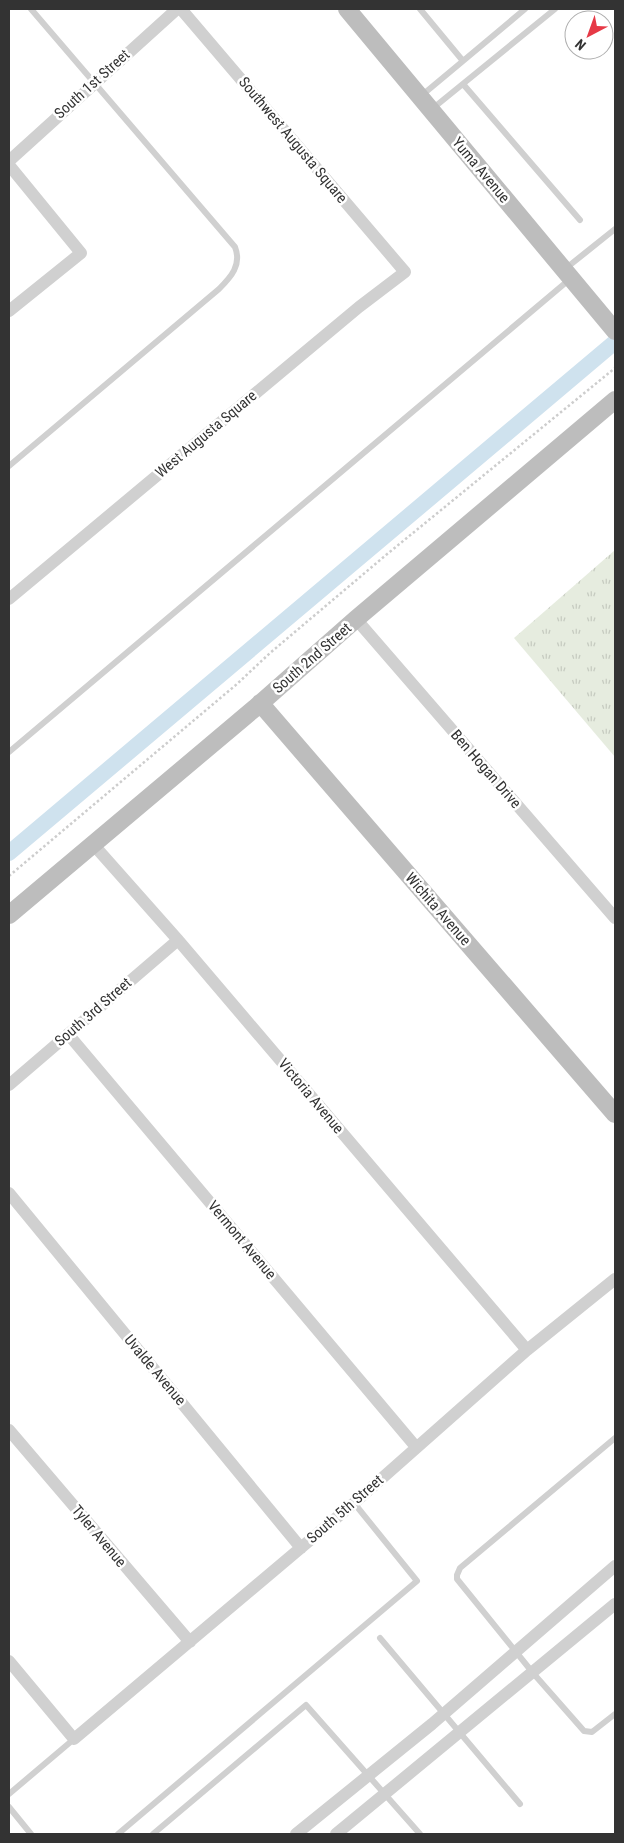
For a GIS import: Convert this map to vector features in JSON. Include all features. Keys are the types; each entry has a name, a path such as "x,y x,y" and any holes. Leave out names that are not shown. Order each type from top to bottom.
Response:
{"street":[{"name":"South 1st Street","path":"9,161 94,82 177,9"},
{"name":"Southwest Augusta Square","path":"181,9 405,272"},
{"name":"Yuma Avenue","path":"347,9 615,331"},
{"path":"9,165 81,253 9,311"},
{"name":"West Augusta Square","path":"9,599 359,307 405,272"},
{"name":"South 2nd Street","path":"9,915 615,400"},
{"name":"Ben Hogan Drive","path":"356,619 615,918"},
{"name":"Wichita Avenue","path":"260,703 615,1114"},
{"name":"Victoria Avenue","path":"92,843 178,940 527,1350"},
{"name":"South 3rd Street","path":"9,1085 178,940"},
{"name":"Vermont Avenue","path":"68,1034 416,1447"},
{"name":"Uvalde Avenue","path":"9,1193 301,1548"},
{"name":"South 5th Street","path":"74,1739 354,1503 527,1350 615,1279"},
{"name":"Tyler Avenue","path":"9,1430 190,1642"},
{"path":"296,1834 443,1714 615,1566"},
{"path":"336,1834 615,1604"},
{"path":"9,1661 74,1739"}],"lane":[{"path":"9,466 219,289 232,276 237,262 235,247 31,9"},
{"path":"420,9 463,61"},
{"path":"426,103 463,61 525,9"},
{"path":"426,103 463,84 556,9"},
{"path":"463,84 580,220"},
{"path":"9,752 568,274 615,229"},
{"path":"615,1438 460,1568 457,1575 457,1579 533,1673 584,1731 592,1732 615,1714"},
{"path":"118,1834 417,1581 354,1503"},
{"path":"380,1638 520,1804"},
{"path":"153,1834 306,1705 420,1834"},
{"path":"9,1794 74,1739"},
{"path":"9,1807 31,1834"}],"path":[{"path":"9,876 237,684 270,653 386,555 615,368"}],"green space":[{"path":"615,550 615,757 514,638"}],"waterway":[{"path":"9,853 615,342"}]}
